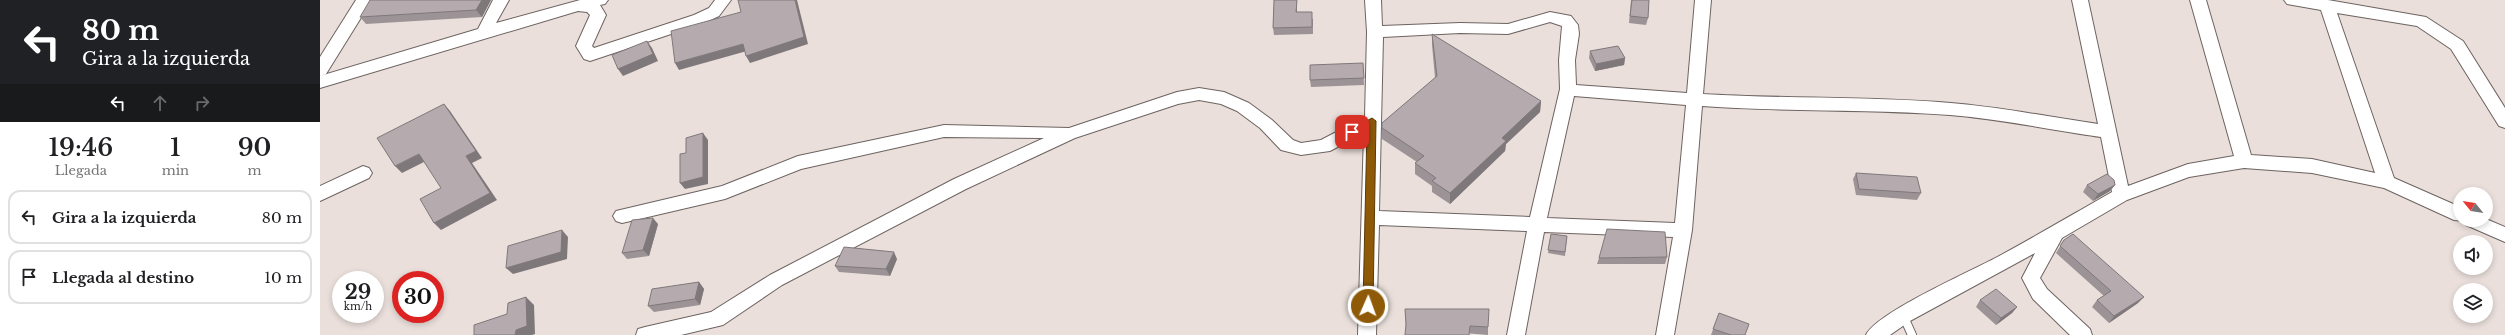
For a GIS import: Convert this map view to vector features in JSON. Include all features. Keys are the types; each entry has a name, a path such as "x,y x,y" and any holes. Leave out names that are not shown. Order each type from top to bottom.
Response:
{"street":[{"path":"320,70 364,0"},
{"path":"483,33 501,0"},
{"path":"320,82 483,33 600,0"},
{"path":"578,6 590,7 596,10 598,15 584,46 590,55 699,19 714,12 723,0"},
{"path":"1367,335 1375,32 1373,0"},
{"path":"1665,335 1683,230 1703,0"},
{"path":"2080,0 2121,195"},
{"path":"2198,0 2244,161"},
{"path":"2292,0 2327,5 2366,5 2421,21 2457,45 2505,122"},
{"path":"2327,5 2388,182"},
{"path":"1375,32 1460,28 1508,29 1550,17 1566,20 1570,25 1571,34 1567,60 1568,89 1536,223 1516,335"},
{"path":"1568,89 1583,92 1694,98 1763,104 1830,103 1952,109 2107,132"},
{"path":"645,335 716,319 776,280 960,184 1070,134 1177,98 1199,94 1224,98 1243,107 1266,124 1287,145 1301,149 1324,146 1372,121"},
{"path":"622,216 725,192 798,163 944,131 1044,132 1070,134"},
{"path":"1875,335 1903,315 2056,234 2121,195 2188,172 2244,161 2312,166 2388,182 2453,212"},
{"path":"320,194 363,173"},
{"path":"1371,218 1536,223 1683,230"},
{"path":"2487,227 2505,235"},
{"path":"2056,234 2031,278 2040,294 2083,335"}],"lane":[{"path":"1903,315 1912,335"}],"building":[{"path":"370,0 482,0 476,10 360,17"},
{"path":"738,0 795,0 804,37 746,56 743,44 675,63 671,31 741,12"},
{"path":"1274,0 1297,0 1296,12 1312,12 1312,27 1273,28"},
{"path":"1632,0 1649,0 1648,18 1630,16"},
{"path":"1432,34 1541,101 1502,138 1506,141 1450,193 1432,181 1436,178 1415,163 1424,156 1382,128 1382,123 1437,76"},
{"path":"647,41 653,54 618,69 612,55"},
{"path":"1618,46 1625,58 1596,64 1590,51"},
{"path":"1363,63 1364,78 1310,80 1310,65"},
{"path":"444,104 476,151 466,156 490,193 434,223 420,199 441,188 419,154 395,166 377,138"},
{"path":"703,133 703,177 680,183 680,154 686,153 686,138"},
{"path":"1856,173 1917,177 1921,193 1859,189"},
{"path":"2107,174 2114,180 2115,185 2098,194 2087,185"},
{"path":"653,218 643,250 622,253 632,220"},
{"path":"1607,229 1665,232 1667,257 1599,258"},
{"path":"562,230 561,252 506,268 508,246"},
{"path":"1551,234 1567,236 1565,252 1548,250"},
{"path":"2073,234 2144,297 2114,316 2097,300 2111,291 2060,246 2064,240"},
{"path":"844,247 894,252 886,269 835,266"},
{"path":"699,282 695,299 648,306 652,289"},
{"path":"1996,289 2017,307 2001,318 1980,300"},
{"path":"526,297 527,326 516,330 515,335 474,335 474,325 507,314 508,303"},
{"path":"1405,309 1489,309 1488,327 1470,326 1469,335 1405,335"},
{"path":"1719,313 1749,324 1745,335 1731,335 1713,329"}],"route":[{"path":"1352,132 1372,121 1368,306"}]}
